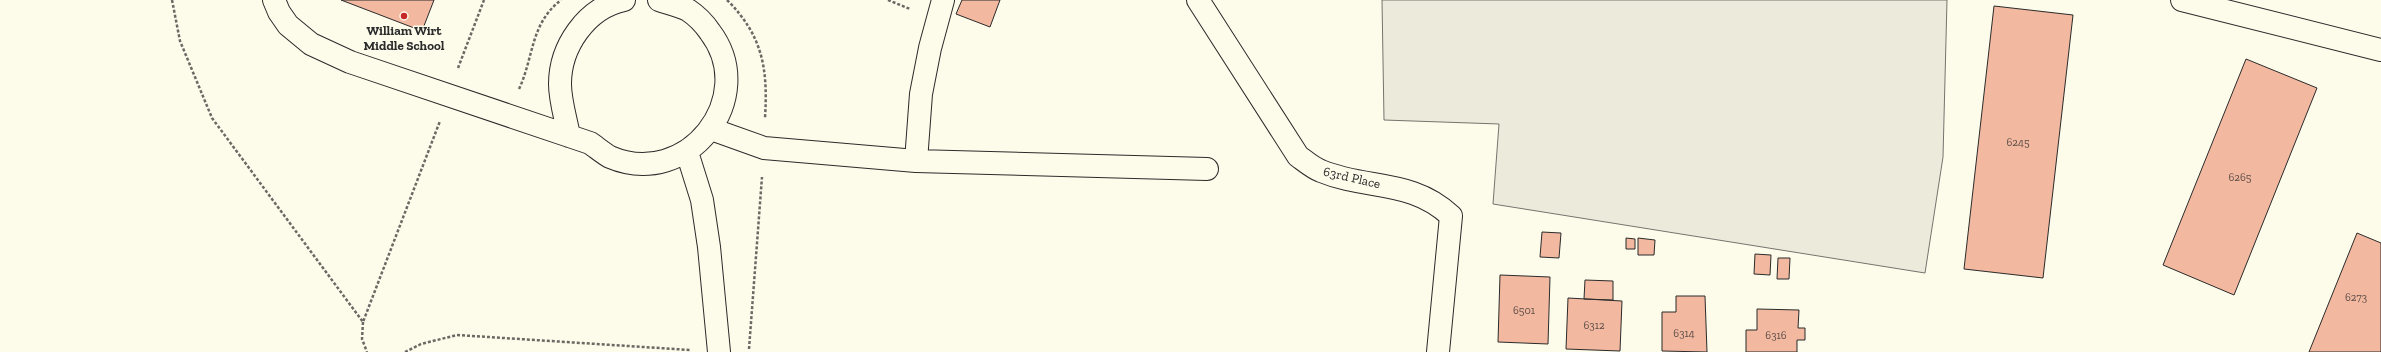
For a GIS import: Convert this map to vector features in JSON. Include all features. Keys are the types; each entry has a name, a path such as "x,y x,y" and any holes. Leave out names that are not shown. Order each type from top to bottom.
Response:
{"street":[{"path":"274,0 279,12 288,25 311,44 350,62 590,143 610,156 634,163 662,161 687,152 711,130 723,105 727,80 723,57 716,40 702,21 688,10 659,0"},
{"path":"568,136 560,86 561,68 567,48 587,19 624,0"},
{"path":"916,161 921,94 930,48 943,0"},
{"name":"63rd Place","path":"1198,0 1298,156 1320,171 1356,181 1398,187 1438,204 1451,216 1438,352"},
{"path":"2182,0 2381,50"},
{"path":"711,130 764,148 916,161 1207,169"},
{"path":"687,152 702,200 710,247 718,352"}],"path":[{"path":"172,0 180,41 212,118 363,322"},
{"path":"457,73 484,0"},
{"path":"512,93 519,90 526,74 536,29 561,0"},
{"path":"367,352 362,339 363,322 440,122"},
{"path":"405,352 421,344 457,335 718,352"}],"shaded area":[{"path":"1382,0 1947,0 1943,157 1925,273 1493,204 1499,124 1384,120"}],"building":[{"name":"William Wirt Middle School","path":"341,0 434,0 422,31"},
{"path":"962,0 1000,0 990,27 956,14"},
{"path":"1994,6 2073,15 2043,278 1964,269"},
{"path":"2246,59 2317,88 2234,295 2163,265"},
{"path":"1542,232 1561,233 1559,258 1540,257"},
{"path":"2357,233 2381,243 2381,352 2309,352"},
{"path":"1626,238 1635,239 1635,249 1626,249"},
{"path":"1638,238 1655,240 1654,255 1638,255"},
{"path":"1755,254 1771,255 1770,275 1754,274"},
{"path":"1778,258 1790,258 1789,279 1777,279"},
{"path":"1500,275 1550,277 1548,344 1498,342"},
{"path":"1585,280 1613,281 1613,300 1584,299"},
{"path":"1676,296 1705,296 1707,352 1662,351 1662,312 1676,312"},
{"path":"1568,298 1622,301 1620,351 1566,349"},
{"path":"1757,309 1799,310 1798,328 1805,328 1805,340 1797,340 1797,352 1746,352 1746,330 1757,330"}],"place":[{"name":"William Wirt Middle School","path":"404,16"}]}
